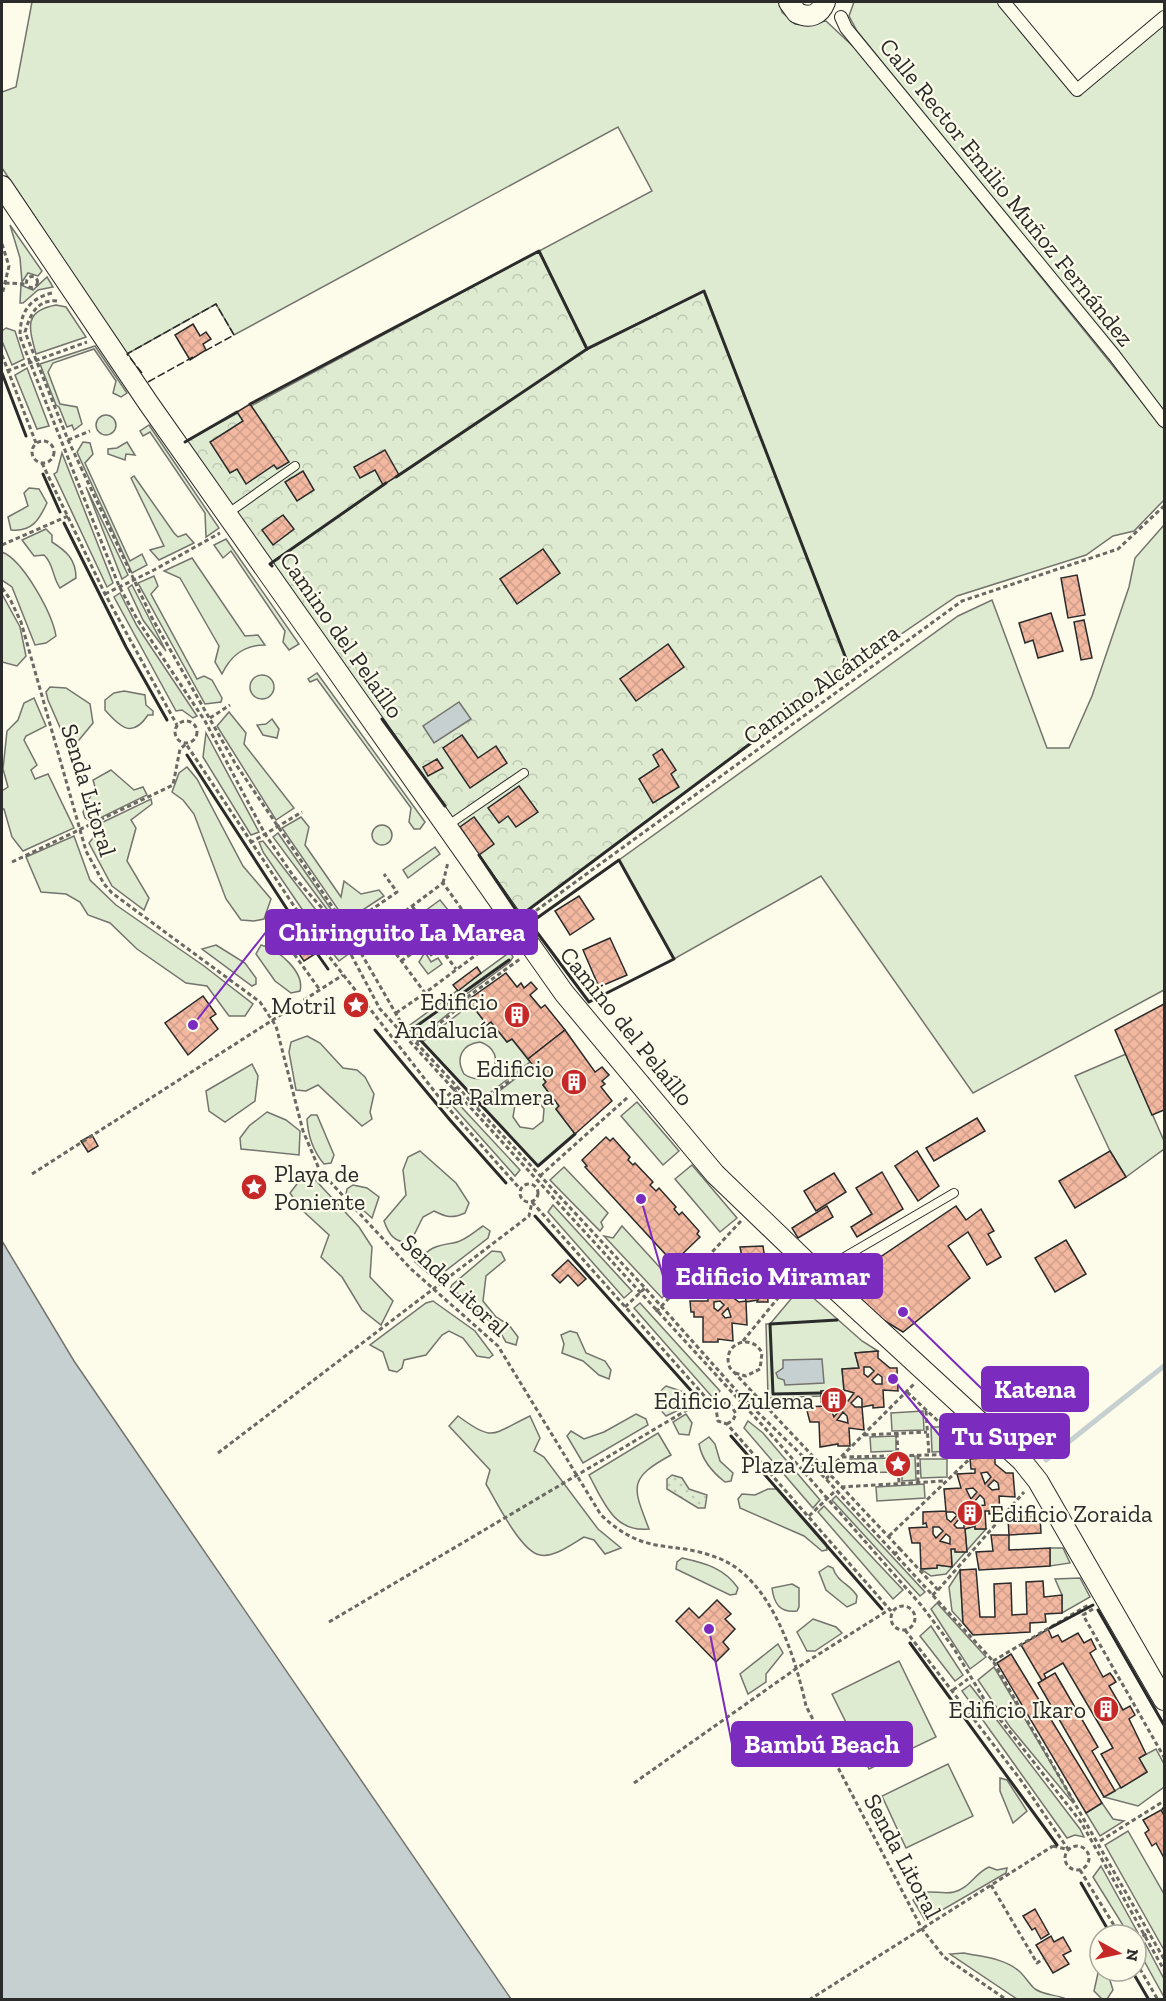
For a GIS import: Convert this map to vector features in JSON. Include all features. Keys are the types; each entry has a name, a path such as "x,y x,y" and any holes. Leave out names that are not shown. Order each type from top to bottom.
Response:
{"street":[{"path":"789,2 797,13 809,16 820,11 825,2"},
{"path":"1004,2 1077,90 1164,17"},
{"name":"Calle Rector Emilio Muñoz Fernández","path":"841,17 846,28 1114,355 1164,421"},
{"name":"Camino del Pelaíllo","path":"2,186 64,293 104,337 225,523 446,827 509,930 715,1174 821,1276 1022,1461 1033,1474 1164,1700"}],"lane":[{"path":"225,523 295,466"},
{"path":"446,827 524,773"},
{"path":"821,1276 829,1266 954,1193"}],"path":[{"path":"2,244 9,266 2,295"},
{"path":"5,283 26,284"},
{"path":"64,293 40,304 30,315 26,332 68,440 133,580 235,763 346,927 396,1013 417,1042 645,1288 743,1398 826,1479 993,1661 1099,1841 1164,1959"},
{"path":"64,293 32,300 24,310 20,322 20,337 120,586 137,619 205,722 265,834 294,877 322,908 339,932 380,1008 453,1091 776,1439 937,1625 984,1699 1081,1822 1138,1923"},
{"path":"7,371 104,337"},
{"path":"2,355 36,444 33,454 36,460 42,463 105,594 177,725 175,736 179,742 186,744 320,945 442,1101 521,1190 523,1200 532,1202 716,1409 718,1421 728,1424 891,1610 894,1627 905,1630 953,1690 1020,1779 1068,1849"},
{"path":"68,440 90,432"},
{"path":"36,444 43,441 53,446 55,453 52,459 42,463"},
{"path":"53,446 59,443"},
{"name":"Camino Alcántara","path":"396,1013 962,601 1118,549 1164,506"},
{"path":"2,545 68,516"},
{"path":"105,594 133,580 225,523"},
{"name":"Senda Litoral","path":"2,588 10,598 21,622 82,829 86,851 104,884 112,893 260,1002 272,1020 303,1131 320,1171 411,1269 498,1346 579,1474 601,1515 619,1532 644,1544 719,1558 743,1573 770,1606 797,1668 806,1706 922,1929 944,1957 1007,2000"},
{"path":"210,718 230,705"},
{"path":"12,862 173,785 180,749 196,738 195,727 187,721 177,725"},
{"path":"195,727 202,723"},
{"path":"250,843 302,812"},
{"path":"357,947 442,883 450,857"},
{"path":"320,945 397,892 384,874"},
{"path":"442,883 488,946"},
{"path":"412,906 427,927"},
{"path":"366,913 425,993"},
{"path":"445,929 465,915"},
{"path":"438,919 453,941 432,956 416,934 427,927 438,919"},
{"path":"281,936 320,990"},
{"path":"401,961 424,945"},
{"path":"441,949 456,969"},
{"path":"417,1042 462,1005 466,998 525,955"},
{"path":"32,1174 343,975"},
{"path":"476,1107 530,1065"},
{"path":"442,1101 458,1086"},
{"path":"540,1176 632,1093"},
{"path":"218,1453 529,1216 532,1202 538,1195 535,1186 527,1184 521,1190"},
{"path":"656,1311 752,1209"},
{"path":"801,1271 743,1341 733,1346 728,1363 826,1472 938,1590"},
{"path":"625,1307 645,1288"},
{"path":"735,1373 751,1376 762,1364 759,1348 743,1341"},
{"path":"826,1472 916,1382"},
{"path":"743,1398 751,1390"},
{"path":"907,1392 972,1454"},
{"path":"329,1622 692,1407 716,1409 724,1403 733,1407"},
{"path":"733,1407 737,1403"},
{"path":"728,1424 735,1417 733,1407"},
{"path":"926,1409 928,1455"},
{"path":"864,1434 927,1432"},
{"path":"897,1433 899,1484"},
{"path":"889,1536 972,1454 980,1449"},
{"path":"841,1457 972,1454"},
{"path":"918,1455 918,1482"},
{"path":"826,1472 828,1477 826,1479"},
{"path":"841,1487 946,1481"},
{"path":"931,1596 1027,1490"},
{"path":"809,1516 835,1491"},
{"path":"894,1555 900,1549"},
{"path":"993,1661 1097,1600"},
{"path":"1100,1605 1083,1615 1164,1757"},
{"path":"634,1783 797,1668 891,1610 903,1606 913,1612"},
{"path":"913,1612 917,1608"},
{"path":"905,1630 914,1623 913,1612"},
{"path":"953,1690 968,1679"},
{"path":"1099,1841 1164,1801"},
{"path":"809,2000 1053,1846 1068,1849 1079,1845 1086,1850 1089,1861 1080,1870 1072,1870 1066,1864 1064,1857 1068,1849"},
{"path":"1086,1850 1091,1846"},
{"path":"1080,1870 1113,1923"},
{"path":"992,1885 1037,1963 1043,1959"},
{"path":"1148,1941 1164,1970"},
{"path":"1148,1983 1158,2000"}],"green space":[{"path":"32,2 779,2 782,12 795,24 826,21 858,51 1164,429 1164,500 1134,531 1113,536 1086,555 957,596 850,669 704,291 587,349 539,251 652,191 618,127 234,335 216,304 127,354 2,168 2,92 16,87"},
{"path":"854,2 1003,2 1077,90 1164,17 1164,411 857,31 849,16"},
{"path":"10,225 42,271 38,276 28,273 22,282 20,258"},
{"path":"539,251 587,348 704,291 850,669 520,916 184,442"},
{"path":"47,277 53,287 38,290 20,303 21,285 33,290"},
{"path":"56,305 66,307 86,337 36,354 31,329 33,316 45,308"},
{"path":"6,328 15,331 24,359 12,365 2,341 2,331"},
{"path":"95,346 127,393 121,397 113,393 116,381 94,349 53,363 48,372 60,404 77,407 82,424 74,430 72,425 67,427 40,364"},
{"path":"27,368 49,426 37,429 15,375"},
{"path":"106,415 113,418 116,425 113,432 106,435 99,432 96,425 99,418"},
{"path":"149,425 219,528 206,537 205,513 150,432 143,436 140,431"},
{"path":"83,442 90,443 93,454 85,463 130,561 142,554 147,565 132,573 77,452"},
{"path":"127,442 135,455 126,454 125,460 108,454 108,449 117,448"},
{"path":"62,453 113,583 107,587 54,474 57,472"},
{"path":"134,476 174,533 178,537 186,534 194,543 159,560 150,550 164,546 131,478"},
{"path":"86,487 128,575 122,579"},
{"path":"29,488 39,489 47,503 41,515 30,527 11,530 8,517 28,506 24,493"},
{"path":"1164,525 1164,990 973,1093 821,876 674,959 619,860 958,616 992,600 1047,748 1069,748 1092,696 1129,587 1135,558"},
{"path":"46,529 52,535 52,542 66,552 76,571 76,578 60,588 44,555 34,556 22,540"},
{"path":"226,539 299,644 289,650 283,642 285,631 231,551 223,558 214,545"},
{"path":"2,552 19,565 43,601 56,636 46,643 35,645 12,587 2,580"},
{"path":"192,558 245,636 258,635 265,645 257,645 239,652 222,674 215,662 219,646 180,578 164,571"},
{"path":"154,576 158,586 151,594 197,679 204,676 212,680 222,698 221,702 205,704 138,583"},
{"path":"132,585 166,651 143,620 128,588"},
{"path":"120,593 137,626 197,716 193,718 182,710 176,711 114,597"},
{"path":"2,594 20,627 26,656 17,666 2,662"},
{"path":"317,673 425,822 420,829 414,829 409,822 411,808 317,679 310,682 308,679"},
{"path":"262,675 271,678 274,687 271,696 262,699 253,696 250,687 253,678"},
{"path":"50,687 66,688 90,704 93,723 69,748 48,700 46,692"},
{"path":"124,691 145,695 146,705 153,711 153,715 148,715 137,727 126,728 105,710 105,700 114,693"},
{"path":"34,698 46,726 26,736 24,740 37,765 31,770 35,779 48,774 74,828 23,851 12,837 4,809 2,809 2,791 8,787 3,769 7,731 18,720 24,703"},
{"path":"229,712 246,733 244,744 294,808 276,820 217,726"},
{"path":"272,719 279,729 277,738 263,735 257,725 266,724"},
{"path":"206,733 259,832 251,835 203,757"},
{"path":"187,767 197,779 243,866 271,899 264,919 241,920 226,899 194,814 183,800 172,792 179,773"},
{"path":"111,770 134,790 143,787 147,795 92,822 85,818 83,812 95,787 93,780"},
{"path":"151,799 152,804 131,820 136,828 127,861 149,898 144,910 112,886 89,843 100,829 99,824"},
{"path":"301,817 309,827 305,845 341,897 344,881 361,894 379,890 384,896 346,921 282,828"},
{"path":"382,825 389,828 392,835 389,842 382,845 375,842 372,835 375,828"},
{"path":"278,833 340,922 338,924 273,837"},
{"path":"74,836 90,880 116,905 204,966 253,1004 245,1016 229,1016 207,986 186,983 137,949 110,923 88,915 80,902 66,894 41,892 26,857"},
{"path":"263,841 332,931 323,940 263,852 259,842"},
{"path":"435,847 440,854 408,878 403,870"},
{"path":"440,900 449,911 444,921 438,912 430,919 425,911"},
{"path":"337,936 347,955 339,961 327,946"},
{"path":"216,945 245,963 256,978 256,984 252,986 202,949"},
{"path":"261,945 275,951 289,962 298,976 300,991 291,993 275,981 256,954"},
{"path":"425,952 431,962 438,958 442,964 428,974 419,962"},
{"path":"510,952 513,957 510,962 464,996 460,1004 419,1038 410,1025"},
{"path":"471,1004 487,1024 491,1022 507,1042 512,1039 530,1062 478,1102 422,1042","holes":["480,1042 489,1047 494,1054 495,1061 489,1074 482,1078 473,1078 464,1074 460,1057 465,1049"]},
{"path":"307,1036 320,1043 343,1068 357,1070 365,1077 374,1094 370,1112 372,1119 362,1126 318,1085 306,1091 296,1090 289,1052 291,1042"},
{"path":"1126,1054 1164,1141 1164,1149 1126,1177 1110,1151 1075,1076"},
{"path":"252,1064 258,1076 255,1101 225,1122 209,1111 206,1091"},
{"path":"533,1065 546,1082 543,1085 559,1106 556,1109 575,1134 538,1166 481,1105","holes":["525,1097 537,1099 544,1109 543,1121 533,1129 520,1127 513,1117 515,1105"]},
{"path":"454,1099 520,1170 515,1176 450,1103"},
{"path":"637,1102 679,1151 663,1165 621,1116"},
{"path":"267,1112 286,1120 300,1131 299,1155 241,1149 240,1138 249,1126"},
{"path":"311,1115 317,1115 334,1155 331,1163 324,1164 314,1149 307,1119"},
{"path":"420,1151 456,1183 469,1203 465,1213 460,1215 442,1215 434,1211 423,1217 410,1243 393,1237 384,1221 406,1195 403,1170 408,1157"},
{"path":"692,1165 737,1218 720,1232 675,1179"},
{"path":"564,1167 608,1213 601,1222 603,1227 600,1231 550,1180"},
{"path":"307,1171 359,1227 372,1247 370,1277 393,1301 381,1325 362,1310 342,1277 321,1257 329,1235 302,1210 290,1193"},
{"path":"353,1185 367,1188 379,1197 372,1218 346,1195 347,1189"},
{"path":"553,1205 632,1291 624,1298 548,1212"},
{"path":"483,1226 490,1231 488,1238 435,1279 415,1262 433,1248 461,1241"},
{"path":"622,1226 675,1284 662,1298 604,1236 613,1238"},
{"path":"492,1251 501,1252 505,1260 486,1276 483,1301 496,1317 509,1325 518,1337 516,1345 506,1342 497,1327 472,1307 473,1302 467,1296 449,1291 452,1285"},
{"path":"801,1287 862,1341 878,1351 855,1353 859,1368 842,1369 844,1390 821,1391 821,1396 771,1398 768,1397 766,1324 770,1324"},
{"path":"433,1301 475,1331 493,1355 489,1358 477,1356 463,1338 449,1331 442,1335 426,1355 404,1360 402,1368 397,1372 389,1370 383,1352 370,1345 426,1303"},
{"path":"640,1303 720,1391 713,1398 634,1308"},
{"path":"570,1331 577,1333 586,1353 605,1361 611,1370 609,1379 599,1375 583,1361 562,1353 564,1344 561,1335"},
{"path":"666,1386 684,1392 687,1399 685,1407 666,1416 661,1409 658,1397"},
{"path":"923,1411 924,1430 892,1431 891,1413"},
{"path":"636,1414 646,1419 648,1425 583,1463 567,1436 571,1431 584,1439 604,1432"},
{"path":"686,1414 692,1423 689,1435 679,1434 673,1422"},
{"path":"458,1416 479,1430 493,1433 530,1416 540,1438 534,1451 544,1457 598,1529 621,1548 605,1554 594,1540 584,1537 563,1550 551,1554 540,1555 533,1552 517,1536 486,1484 490,1470 449,1426"},
{"path":"748,1421 763,1433 820,1500 813,1508 744,1428"},
{"path":"931,1427 941,1427 954,1440 957,1451 932,1452"},
{"path":"658,1433 671,1455 657,1463 640,1478 637,1493 649,1529 637,1529 618,1521 605,1505 589,1475"},
{"path":"896,1436 896,1451 871,1452 870,1437"},
{"path":"709,1437 715,1444 720,1461 733,1473 731,1481 725,1482 720,1478 702,1455 699,1444"},
{"path":"915,1456 916,1480 902,1481 902,1457"},
{"path":"895,1458 895,1472 851,1473 850,1459"},
{"path":"920,1459 947,1459 947,1477 921,1478"},
{"path":"672,1475 682,1478 689,1489 707,1495 705,1508 698,1508 667,1489 667,1479"},
{"path":"924,1484 925,1498 877,1501 876,1487"},
{"path":"768,1489 778,1489 826,1543 827,1550 822,1551 804,1536 740,1508 738,1499 742,1494 755,1495"},
{"path":"836,1496 925,1592 920,1596 832,1500"},
{"path":"824,1506 903,1590 893,1599 818,1512"},
{"path":"975,1526 975,1529 986,1529 967,1550 965,1529"},
{"path":"1050,1548 1063,1548 1070,1563 1050,1566"},
{"path":"951,1549 955,1549 956,1552 966,1551 946,1574 931,1576 921,1569 937,1568 937,1565 952,1567"},
{"path":"682,1558 706,1564 720,1571 738,1588 736,1594 730,1595 676,1569 677,1562"},
{"path":"828,1566 833,1568 837,1577 854,1592 857,1596 856,1603 847,1607 826,1590 819,1572"},
{"path":"960,1570 963,1623 952,1611 949,1587"},
{"path":"1080,1578 1090,1597 1062,1613 1062,1595 1055,1579"},
{"path":"792,1584 799,1588 797,1611 782,1609 776,1603 773,1594 772,1588"},
{"path":"937,1603 986,1657 970,1669 931,1609"},
{"path":"813,1619 836,1627 842,1633 815,1651 807,1651 797,1632"},
{"path":"931,1626 963,1675 955,1681 920,1636"},
{"path":"778,1644 783,1653 766,1674 766,1682 748,1694 740,1674"},
{"path":"899,1661 936,1737 869,1769 832,1694"},
{"path":"994,1667 1073,1803 1010,1727 978,1680"},
{"path":"970,1685 1084,1837 1075,1835 1067,1838 962,1691"},
{"path":"1156,1749 1164,1764 1164,1787 1138,1806 1104,1797 1147,1772 1139,1758"},
{"path":"948,1764 973,1816 906,1848 882,1796"},
{"path":"1000,1778 1007,1780 1027,1811 1013,1823 1000,1791"},
{"path":"1102,1803 1113,1819 1124,1821 1100,1836 1086,1813"},
{"path":"1128,1831 1164,1894 1164,1950 1105,1845"},
{"path":"1101,1866 1132,1923 1122,1923 1093,1877"},
{"path":"989,1867 997,1870 1007,1868 1006,1873 925,1920 913,1900 927,1892 948,1893 960,1890"},
{"path":"1148,1949 1164,1979 1164,1997 1148,1968"},
{"path":"964,1953 1007,1963 1019,1971 1035,1989 1066,1999 1017,1999 950,1954"},
{"path":"1096,1983 1111,1983 1113,1990 1107,1999 1102,1999 1094,1991"}],"shaded area":[{"path":"459,702 471,719 434,743 423,726"},
{"path":"2,1241 74,1361 511,1999 2,1999"},
{"path":"822,1359 824,1383 785,1385 784,1380 778,1378 776,1373 783,1368 783,1360"}],"building":[{"path":"193,324 200,336 206,332 211,339 203,344 206,350 190,360 175,335"},
{"path":"250,404 289,462 277,469 274,465 246,484 237,469 230,473 210,442 243,421 237,412"},
{"path":"385,450 399,475 383,485 375,470 360,478 354,467"},
{"path":"303,471 314,490 297,501 285,482"},
{"path":"283,515 294,529 273,545 262,530"},
{"path":"543,549 560,573 517,604 500,579"},
{"path":"1077,575 1085,615 1068,618 1061,578"},
{"path":"1051,613 1063,651 1038,658 1033,640 1025,643 1019,623"},
{"path":"1084,620 1092,658 1081,660 1074,622"},
{"path":"668,644 684,667 636,701 620,679"},
{"path":"462,735 478,758 496,746 507,763 470,788 443,748"},
{"path":"662,749 676,770 671,774 679,787 653,803 639,779 659,766 653,755"},
{"path":"437,759 443,768 428,776 423,767"},
{"path":"519,786 538,812 516,827 508,816 499,823 488,808"},
{"path":"474,817 494,844 479,855 460,827"},
{"path":"579,896 594,919 570,935 555,911"},
{"path":"295,926 315,954 304,961 285,934"},
{"path":"610,938 627,975 599,987 583,950"},
{"path":"477,967 481,973 458,991 453,985"},
{"name":"Edificio Andalucía","path":"506,973 517,987 521,983 524,988 531,982 537,989 530,995 541,1008 545,1005 565,1030 528,1059 512,1039 507,1042 491,1022 487,1025 468,1000"},
{"path":"203,996 216,1014 210,1018 218,1029 188,1055 165,1023"},
{"path":"1164,1004 1164,1110 1152,1115 1115,1030"},
{"name":"Edificio La Palmera","path":"565,1030 595,1072 602,1067 609,1075 602,1081 605,1084 601,1087 612,1101 575,1134 556,1109 559,1106 543,1085 546,1082 528,1059"},
{"path":"977,1118 985,1131 934,1161 926,1148"},
{"path":"92,1135 98,1146 88,1152 81,1141"},
{"path":"606,1137 610,1141 613,1138 630,1157 628,1160 633,1165 635,1163 653,1182 650,1185 656,1191 659,1188 676,1207 674,1209 679,1215 682,1212 699,1231 697,1234 700,1237 675,1261 670,1256 668,1257 585,1167 587,1166 582,1160"},
{"path":"917,1151 939,1186 918,1201 895,1166"},
{"path":"1110,1151 1126,1177 1075,1208 1059,1181"},
{"path":"882,1172 903,1209 857,1237 851,1227 872,1214 856,1188"},
{"path":"834,1173 846,1192 816,1211 804,1191"},
{"path":"827,1206 833,1217 798,1238 792,1228"},
{"path":"956,1206 966,1220 981,1209 994,1231 988,1234 1001,1257 987,1265 968,1232 948,1246 970,1278 903,1332 875,1315 854,1292 877,1274 870,1264"},
{"path":"1066,1240 1086,1274 1055,1292 1035,1258"},
{"path":"763,1246 764,1253 775,1263 781,1262 782,1287 767,1285 768,1302 757,1302 758,1300 746,1302 747,1325 732,1323 733,1341 718,1339 718,1342 703,1342 703,1317 694,1317 690,1301 708,1301 708,1297 705,1297 704,1285 728,1285 729,1274 726,1274 725,1263 743,1262 740,1247","holes":["756,1262 759,1265 753,1272 749,1269 748,1263","761,1268 765,1271 766,1278 759,1279 755,1275","734,1285 738,1289 732,1296 728,1292 728,1286","741,1291 746,1301 739,1302 735,1299","720,1301 724,1305 718,1311 714,1308 714,1302","728,1308 731,1317 725,1318 722,1314"]},
{"path":"568,1260 586,1279 578,1286 568,1275 560,1283 552,1275"},
{"name":"Edificio Zulema","path":"878,1351 878,1358 890,1368 897,1368 898,1391 883,1390 884,1407 873,1408 873,1405 862,1407 864,1430 849,1428 850,1446 838,1446 838,1444 820,1447 819,1422 810,1422 806,1407 825,1406 824,1402 821,1402 821,1391 844,1390 842,1369 859,1368 855,1353","holes":["864,1367 870,1367 874,1371 868,1377 864,1374","878,1374 882,1377 882,1384 876,1384 872,1380","844,1390 854,1393 848,1401 844,1398","858,1396 862,1399 862,1407 855,1407 851,1403","837,1406 840,1409 834,1417 830,1407","843,1412 847,1416 848,1423 837,1420"]},
{"name":"Edificio Zoraida","path":"995,1457 995,1464 1006,1473 1013,1473 1015,1497 999,1496 1000,1513 989,1514 989,1511 985,1511 986,1529 975,1529 975,1526 965,1529 967,1552 955,1552 955,1549 951,1549 952,1567 937,1565 937,1568 921,1569 920,1543 912,1543 909,1528 927,1527 926,1523 923,1524 923,1512 946,1511 944,1489 961,1488 957,1474 975,1473 975,1469 971,1469 970,1459","holes":["987,1472 991,1477 985,1484 981,1473","994,1480 998,1483 999,1489 992,1490 988,1486","973,1488 977,1492 971,1499 966,1489","980,1495 985,1505 978,1506 974,1502","946,1512 953,1512 957,1515 951,1522 947,1519","960,1518 964,1521 964,1528 957,1528 954,1525","933,1527 939,1527 943,1531 936,1538 933,1534","946,1534 950,1537 950,1544 940,1541"]},
{"path":"1040,1516 1041,1533 1009,1535 1008,1518"},
{"path":"991,1535 1009,1535 1009,1550 1050,1548 1050,1566 979,1570 976,1552 993,1551"},
{"path":"976,1569 980,1617 995,1617 994,1584 1011,1583 1012,1615 1027,1614 1026,1582 1043,1581 1044,1597 1062,1595 1062,1613 1045,1614 1046,1622 1030,1623 1030,1632 973,1635 963,1623 960,1570"},
{"path":"717,1600 731,1614 725,1619 735,1629 723,1642 729,1649 716,1662 676,1621 689,1608 699,1618"},
{"name":"Edificio Ikaro","path":"1048,1629 1052,1638 1058,1635 1062,1642 1078,1633 1084,1643 1091,1639 1096,1649 1090,1653 1103,1677 1110,1673 1116,1682 1109,1686 1123,1710 1130,1706 1135,1715 1129,1719 1146,1754 1139,1758 1147,1772 1121,1788 1101,1754 1113,1748 1063,1663 1044,1674 1046,1678 1042,1681 1021,1645"},
{"path":"1011,1654 1102,1803 1086,1813 997,1663"},
{"path":"1055,1673 1098,1747 1092,1751 1115,1791 1104,1797 1038,1683"},
{"path":"1161,1810 1164,1815 1164,1858 1156,1843 1152,1846 1145,1833 1149,1830 1143,1820"},
{"path":"1035,1909 1049,1934 1041,1939 1035,1928 1032,1930 1023,1916"},
{"path":"1051,1936 1054,1942 1063,1937 1071,1951 1063,1955 1069,1964 1053,1973 1036,1945"}],"waterway":[{"path":"1046,1460 1164,1366"}],"fence":[{"path":"142,373 127,354 216,304 234,335 203,352"},
{"path":"148,382 193,357"}],"wall":[{"path":"250,404 539,251 587,349"},
{"path":"396,477 587,349 704,291 850,669 520,916 479,855"},
{"path":"2,373 26,436"},
{"path":"185,442 237,412"},
{"path":"43,474 60,512"},
{"path":"272,566 270,564 386,483"},
{"path":"64,523 126,647 167,720"},
{"path":"382,719 445,806"},
{"path":"187,755 296,923"},
{"path":"619,860 674,959 589,1002 530,923 619,860"},
{"path":"299,928 328,969"},
{"path":"509,960 411,1030 538,1166 575,1134"},
{"path":"375,1030 506,1183"},
{"path":"535,1216 703,1404"},
{"path":"821,1393 773,1394 770,1324 837,1320"},
{"path":"731,1436 882,1609"},
{"path":"1050,1628 1093,1605"},
{"path":"1098,1610 1164,1725"},
{"path":"910,1643 1057,1845"},
{"path":"1081,1883 1104,1923"},
{"path":"1139,1983 1149,2000"}],"place":[{"name":"Motril","path":"356,1005"},
{"name":"Edificio Andalucía","path":"517,1015"},
{"name":"Chiringuito La Marea","path":"193,1025"},
{"name":"Edificio La Palmera","path":"574,1082"},
{"name":"Playa de Poniente","path":"254,1187"},
{"name":"Edificio Miramar","path":"641,1199"},
{"name":"Katena","path":"903,1312"},
{"name":"Tu Super","path":"893,1379"},
{"name":"Edificio Zulema","path":"834,1400"},
{"name":"Plaza Zulema","path":"898,1464"},
{"name":"Edificio Zoraida","path":"970,1513"},
{"name":"Bambú Beach","path":"709,1629"},
{"name":"Edificio Ikaro","path":"1106,1709"}]}
